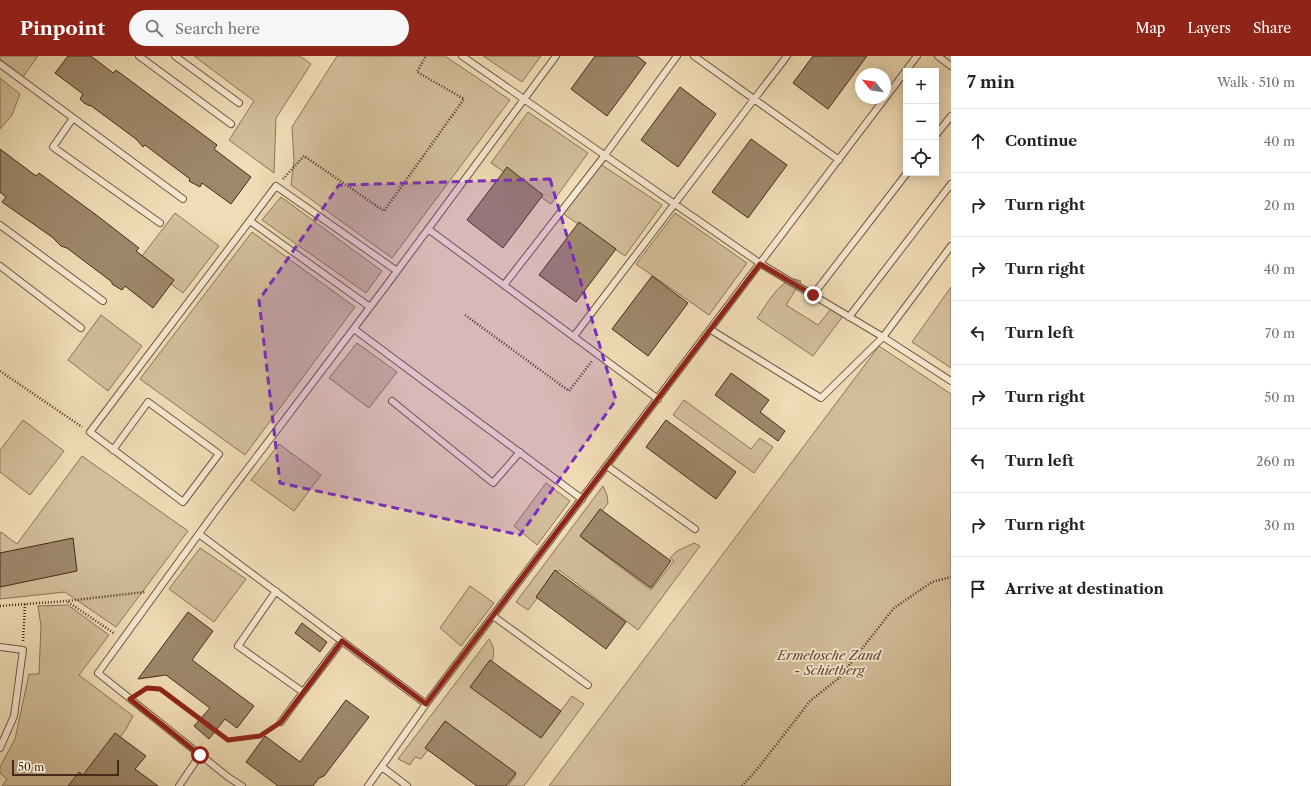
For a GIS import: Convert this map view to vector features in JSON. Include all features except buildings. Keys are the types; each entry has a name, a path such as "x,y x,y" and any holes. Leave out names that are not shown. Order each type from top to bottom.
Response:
{"lane":[{"path":"139,56 232,124"},
{"path":"175,56 239,103"},
{"path":"462,56 760,264 884,337 951,381"},
{"path":"242,786 200,755 98,673 199,534 354,329 556,56"},
{"path":"504,285 605,155 677,56"},
{"path":"694,56 839,160"},
{"path":"574,336 676,204 787,56"},
{"path":"368,786 426,704 711,330 917,56"},
{"path":"938,56 951,66"},
{"path":"0,64 183,199"},
{"path":"939,132 951,116"},
{"path":"74,118 53,147 160,223"},
{"path":"813,295 905,176"},
{"path":"849,317 951,184"},
{"path":"113,450 148,402 219,454 183,502 113,450 90,432 276,186 397,271"},
{"path":"250,221 370,307"},
{"path":"0,226 102,301"},
{"path":"428,229 658,399"},
{"path":"711,330 821,398 884,337 951,246"},
{"path":"0,266 81,328"},
{"path":"354,329 582,499"},
{"path":"392,402 493,483 520,452"},
{"path":"607,466 695,529"},
{"path":"199,534 426,704"},
{"path":"276,591 238,646 303,692"},
{"path":"493,616 588,685"},
{"path":"281,722 342,641"},
{"path":"0,647 23,650 14,716 0,748"},
{"path":"179,786 200,755"},
{"path":"382,767 407,786"}],"path":[{"path":"276,186 304,156 384,212 464,99 417,72 426,56"},
{"path":"465,315 569,391 598,354"},
{"path":"0,371 90,432"},
{"path":"742,786 759,767 810,701 839,678 894,608 932,582 951,577"},
{"path":"0,606 67,601 158,591"},
{"path":"67,601 122,639"},
{"path":"23,650 25,604"},
{"path":"130,699 147,688 160,689 228,740 260,736 281,722"}],"highlighted area":[{"path":"550,179 616,400 520,535 280,483 259,300 339,185"}],"green space":[{"path":"0,56 38,56 23,77 0,59"},
{"path":"194,56 300,56 311,64 276,118 274,173 229,140 254,101"},
{"path":"337,56 445,56 510,100 392,258 291,185 294,161 292,127"},
{"path":"483,56 541,56 522,82"},
{"path":"0,78 20,94 12,115 0,129"},
{"path":"528,112 588,153 551,204 491,163"},
{"path":"599,163 662,205 625,256 562,213"},
{"path":"281,197 382,271 366,293 262,220"},
{"path":"175,213 219,246 183,293 139,260"},
{"path":"675,213 747,263 709,315 636,264"},
{"path":"252,232 355,307 245,455 140,379"},
{"path":"794,279 801,281 786,305 818,325 835,304 846,312 813,356 757,318 778,289 788,281"},
{"path":"951,287 951,368 912,342"},
{"path":"101,315 142,346 108,391 68,360"},
{"path":"357,343 397,372 369,408 329,378"},
{"name":"Ermelosche Zand - Schietberg","path":"879,346 951,394 951,786 549,786"},
{"path":"684,400 751,449 760,438 773,447 754,473 673,415"},
{"path":"23,420 64,451 30,495 0,472 0,450"},
{"path":"279,444 321,475 294,511 251,480"},
{"path":"82,456 188,531 116,627 65,592 0,599 1,532 17,544"},
{"path":"546,483 570,501 537,545 514,526"},
{"path":"603,486 607,495 608,503 582,538 651,590 674,561 670,558 677,551 694,543 700,546 638,630 559,570 528,610 516,602"},
{"path":"200,548 246,579 214,622 169,589"},
{"path":"470,586 494,603 461,646 440,628"},
{"path":"68,605 109,635 79,675 133,716 126,729 83,786 2,786 7,779 0,773 0,767 15,739 29,674 39,674 41,626 38,606"},
{"path":"489,639 493,646 493,658 487,670 473,688 542,736 572,696 584,704 524,786 508,786 516,775 447,724 421,759 415,757 410,765 398,759"}],"route":[{"path":"200,755 130,699 147,688 160,689 204,724 228,740 260,736 281,722 342,641 426,704 760,264 813,295"}]}
